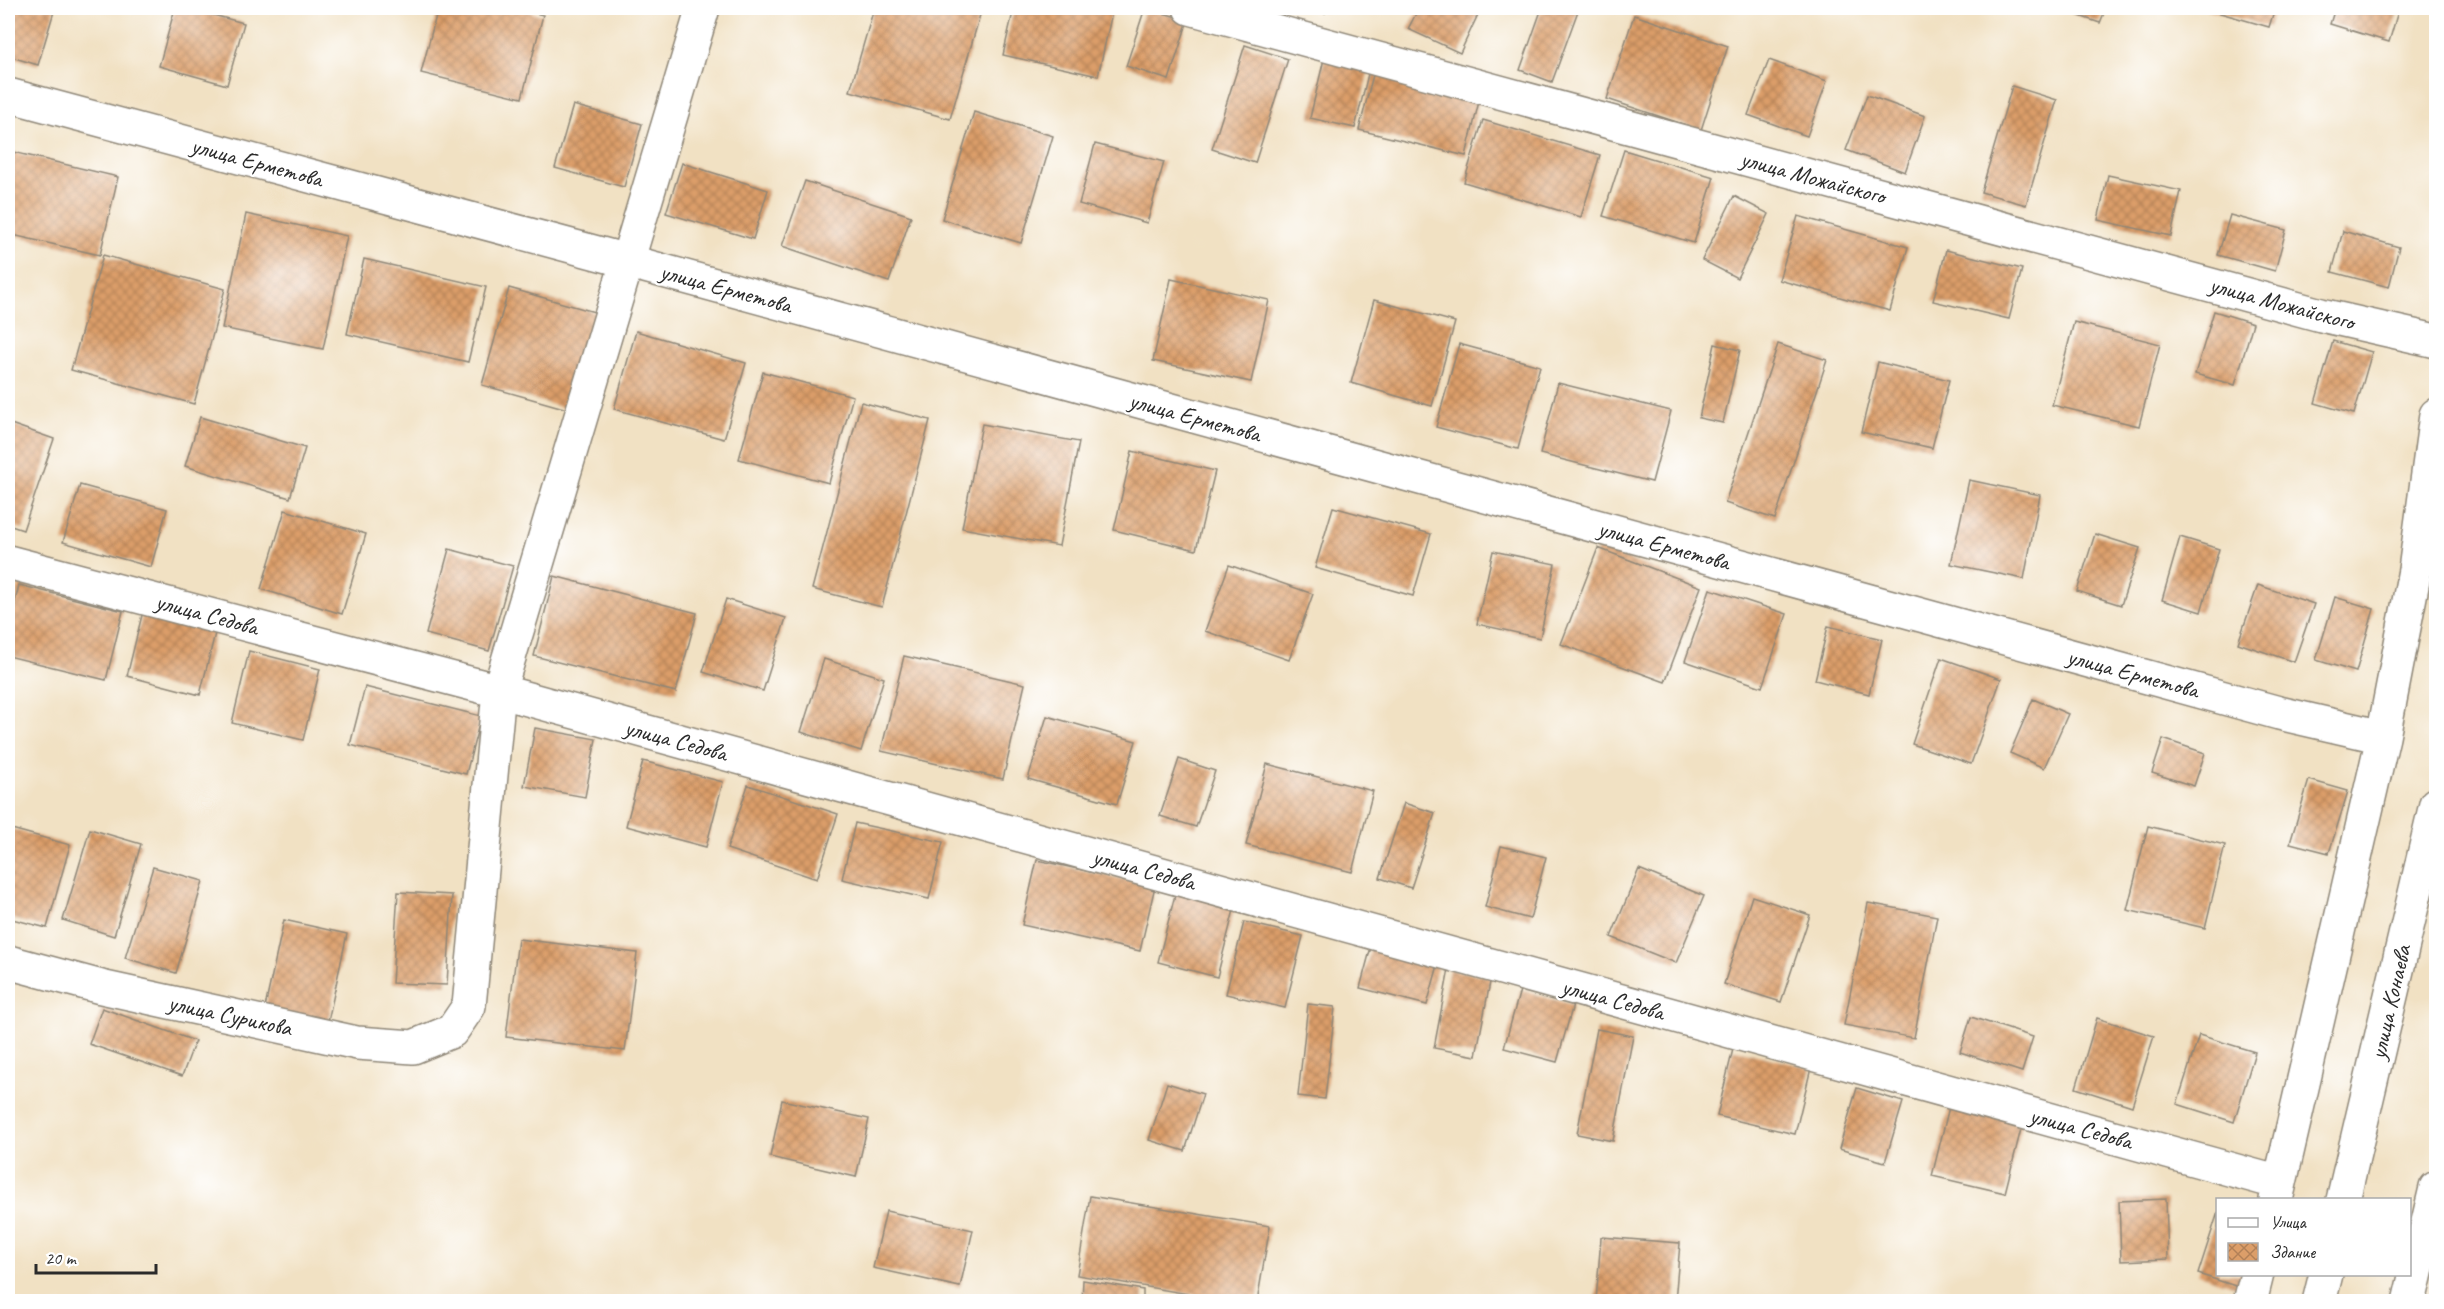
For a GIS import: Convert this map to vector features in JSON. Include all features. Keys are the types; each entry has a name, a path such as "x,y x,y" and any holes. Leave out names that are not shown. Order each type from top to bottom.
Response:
{"street":[{"path":"499,691 703,8"},
{"name":"улица Можайского","path":"1190,8 2321,315 2436,341"},
{"name":"улица Ерметова","path":"8,95 627,261 2278,714 2383,737"},
{"path":"2278,1191 2383,737 2415,570 2436,415"},
{"name":"улица Седова","path":"8,562 499,691 2278,1191"},
{"name":"улица Сурикова","path":"8,962 101,987 357,1043 413,1047 452,1031 469,1006 499,691"},
{"name":"улица Конаева","path":"2343,1198 2436,804"},
{"path":"2433,1201 2436,1274"},
{"path":"2409,1302 2433,1201"},
{"path":"2250,1302 2257,1276"},
{"path":"2319,1302 2326,1276"}],"building":[{"path":"8,8 55,8 38,65 8,56"},
{"path":"175,8 186,8 244,23 227,85 159,66"},
{"path":"438,8 515,8 543,15 522,98 421,73"},
{"path":"874,8 982,8 950,119 850,91"},
{"path":"1014,8 1113,8 1098,76 1003,55"},
{"path":"1145,8 1188,20 1169,80 1126,66"},
{"path":"1308,8 1327,8 1325,13"},
{"path":"1419,8 1481,8 1460,53 1408,29"},
{"path":"1542,8 1579,8 1552,82 1520,70"},
{"path":"2056,8 2106,8 2100,23"},
{"path":"2203,8 2275,8 2269,27"},
{"path":"2335,8 2399,8 2389,42 2330,24"},
{"path":"1634,15 1728,46 1701,130 1607,99"},
{"path":"1245,45 1288,59 1255,163 1212,149"},
{"path":"1324,59 1369,70 1355,128 1310,118"},
{"path":"1769,60 1827,81 1807,136 1748,115"},
{"path":"1374,71 1480,97 1466,156 1359,130"},
{"path":"2012,86 2057,100 2026,205 1981,192"},
{"path":"1867,95 1925,116 1905,172 1846,150"},
{"path":"573,105 642,124 624,187 555,168"},
{"path":"974,112 1053,136 1021,243 942,219"},
{"path":"1483,120 1600,155 1581,217 1464,182"},
{"path":"1095,144 1164,162 1147,223 1079,204"},
{"path":"1624,150 1714,177 1694,243 1603,216"},
{"path":"13,152 118,177 100,255 8,234 8,174"},
{"path":"682,163 768,190 753,239 666,213"},
{"path":"2108,175 2181,191 2171,236 2098,220"},
{"path":"805,181 911,216 889,282 782,246"},
{"path":"1734,196 1769,214 1737,278 1702,260"},
{"path":"246,214 347,236 323,349 222,328"},
{"path":"2230,215 2286,230 2275,271 2218,255"},
{"path":"1798,216 1908,247 1890,311 1779,280"},
{"path":"2343,231 2399,247 2389,287 2332,272"},
{"path":"1946,250 2022,269 2009,319 1933,301"},
{"path":"103,255 225,289 194,404 71,370"},
{"path":"364,259 486,287 468,362 347,334"},
{"path":"1171,279 1269,300 1251,382 1153,361"},
{"path":"509,288 598,313 571,410 482,385"},
{"path":"1374,300 1455,322 1432,406 1351,383"},
{"path":"2214,311 2253,323 2235,385 2195,374"},
{"path":"2074,322 2160,344 2139,426 2052,405"},
{"path":"636,331 746,363 724,439 614,409"},
{"path":"2333,341 2372,352 2354,414 2315,403"},
{"path":"1459,344 1540,366 1518,449 1436,427"},
{"path":"1715,344 1740,350 1723,423 1699,418"},
{"path":"1778,344 1827,360 1775,519 1725,503"},
{"path":"1878,362 1949,380 1932,448 1861,432"},
{"path":"763,372 853,396 829,483 739,459"},
{"path":"1558,383 1671,411 1652,482 1540,454"},
{"path":"861,402 930,420 882,607 812,589"},
{"path":"200,417 305,448 290,498 185,466"},
{"path":"8,423 54,439 23,530 8,525"},
{"path":"982,424 1079,442 1059,546 962,528"},
{"path":"1132,451 1215,471 1196,550 1114,530"},
{"path":"1969,480 2040,495 2024,579 1951,564"},
{"path":"80,485 167,509 151,567 63,542"},
{"path":"1333,507 1431,534 1413,596 1315,568"},
{"path":"285,510 366,534 342,614 261,589"},
{"path":"2095,534 2140,548 2121,605 2077,591"},
{"path":"2180,537 2219,549 2201,612 2162,600"},
{"path":"1598,548 1701,587 1665,682 1561,644"},
{"path":"449,549 513,566 489,651 426,634"},
{"path":"1493,551 1555,564 1540,638 1477,624"},
{"path":"1229,565 1313,594 1289,660 1205,631"},
{"path":"554,576 697,613 676,692 534,656"},
{"path":"19,585 123,611 106,680 8,656 8,631"},
{"path":"2258,585 2314,604 2294,662 2238,643"},
{"path":"1710,589 1787,614 1762,687 1685,661"},
{"path":"2335,597 2374,609 2356,672 2316,660"},
{"path":"726,599 786,618 763,691 703,672"},
{"path":"143,611 216,629 200,695 127,676"},
{"path":"1828,626 1882,639 1869,694 1815,680"},
{"path":"249,651 320,669 303,740 232,723"},
{"path":"904,656 1025,684 1003,779 881,751"},
{"path":"1941,658 2001,679 1971,764 1912,744"},
{"path":"824,659 884,678 861,751 801,732"},
{"path":"365,687 481,716 466,774 350,745"},
{"path":"2033,699 2068,714 2044,768 2010,753"},
{"path":"1047,716 1136,741 1117,804 1028,779"},
{"path":"535,728 596,739 585,797 524,786"},
{"path":"2163,739 2205,753 2194,786 2152,773"},
{"path":"1179,759 1215,771 1196,827 1160,816"},
{"path":"643,761 723,782 706,847 626,826"},
{"path":"1267,764 1373,791 1352,872 1246,845"},
{"path":"2309,780 2348,791 2329,853 2290,843"},
{"path":"748,785 838,814 817,879 727,849"},
{"path":"1404,803 1435,813 1411,888 1380,878"},
{"path":"855,823 943,842 929,899 842,879"},
{"path":"2148,826 2225,845 2205,928 2127,910"},
{"path":"8,828 70,845 47,928 8,918"},
{"path":"90,829 141,844 114,936 63,920"},
{"path":"1501,846 1546,857 1530,919 1485,907"},
{"path":"1037,860 1155,886 1140,951 1022,925"},
{"path":"153,867 203,881 176,973 125,958"},
{"path":"1639,869 1704,896 1676,963 1611,937"},
{"path":"1176,891 1235,906 1217,977 1158,962"},
{"path":"398,892 452,895 447,985 392,983"},
{"path":"1752,896 1810,915 1781,1002 1724,984"},
{"path":"1868,903 1937,916 1914,1038 1844,1025"},
{"path":"284,920 347,934 327,1026 264,1012"},
{"path":"1244,922 1303,936 1285,1008 1226,994"},
{"path":"518,939 637,953 625,1051 506,1037"},
{"path":"1371,947 1438,965 1427,1005 1360,988"},
{"path":"1449,969 1491,977 1476,1056 1434,1048"},
{"path":"1520,990 1573,1005 1557,1062 1504,1048"},
{"path":"1308,1004 1335,1007 1325,1099 1298,1096"},
{"path":"102,1008 195,1041 182,1076 89,1044"},
{"path":"1971,1017 2033,1037 2022,1072 1960,1052"},
{"path":"2097,1018 2154,1036 2132,1106 2076,1088"},
{"path":"1597,1029 1633,1036 1613,1141 1577,1134"},
{"path":"2199,1035 2255,1052 2234,1122 2177,1104"},
{"path":"1733,1049 1811,1068 1795,1134 1717,1116"},
{"path":"1167,1083 1203,1094 1185,1151 1149,1140"},
{"path":"1857,1088 1903,1102 1885,1162 1839,1149"},
{"path":"782,1100 869,1119 856,1177 770,1157"},
{"path":"1950,1103 2023,1121 2005,1193 1932,1176"},
{"path":"1090,1196 1270,1226 1257,1302 1235,1302 1077,1275"},
{"path":"2166,1199 2168,1259 2121,1261 2119,1201"},
{"path":"886,1211 973,1230 960,1287 873,1268"},
{"path":"2216,1218 2216,1276 2248,1276 2245,1289 2198,1274"},
{"path":"1601,1237 1680,1243 1675,1302 1596,1302"},
{"path":"1083,1280 1143,1290 1143,1302 1082,1302"}]}
